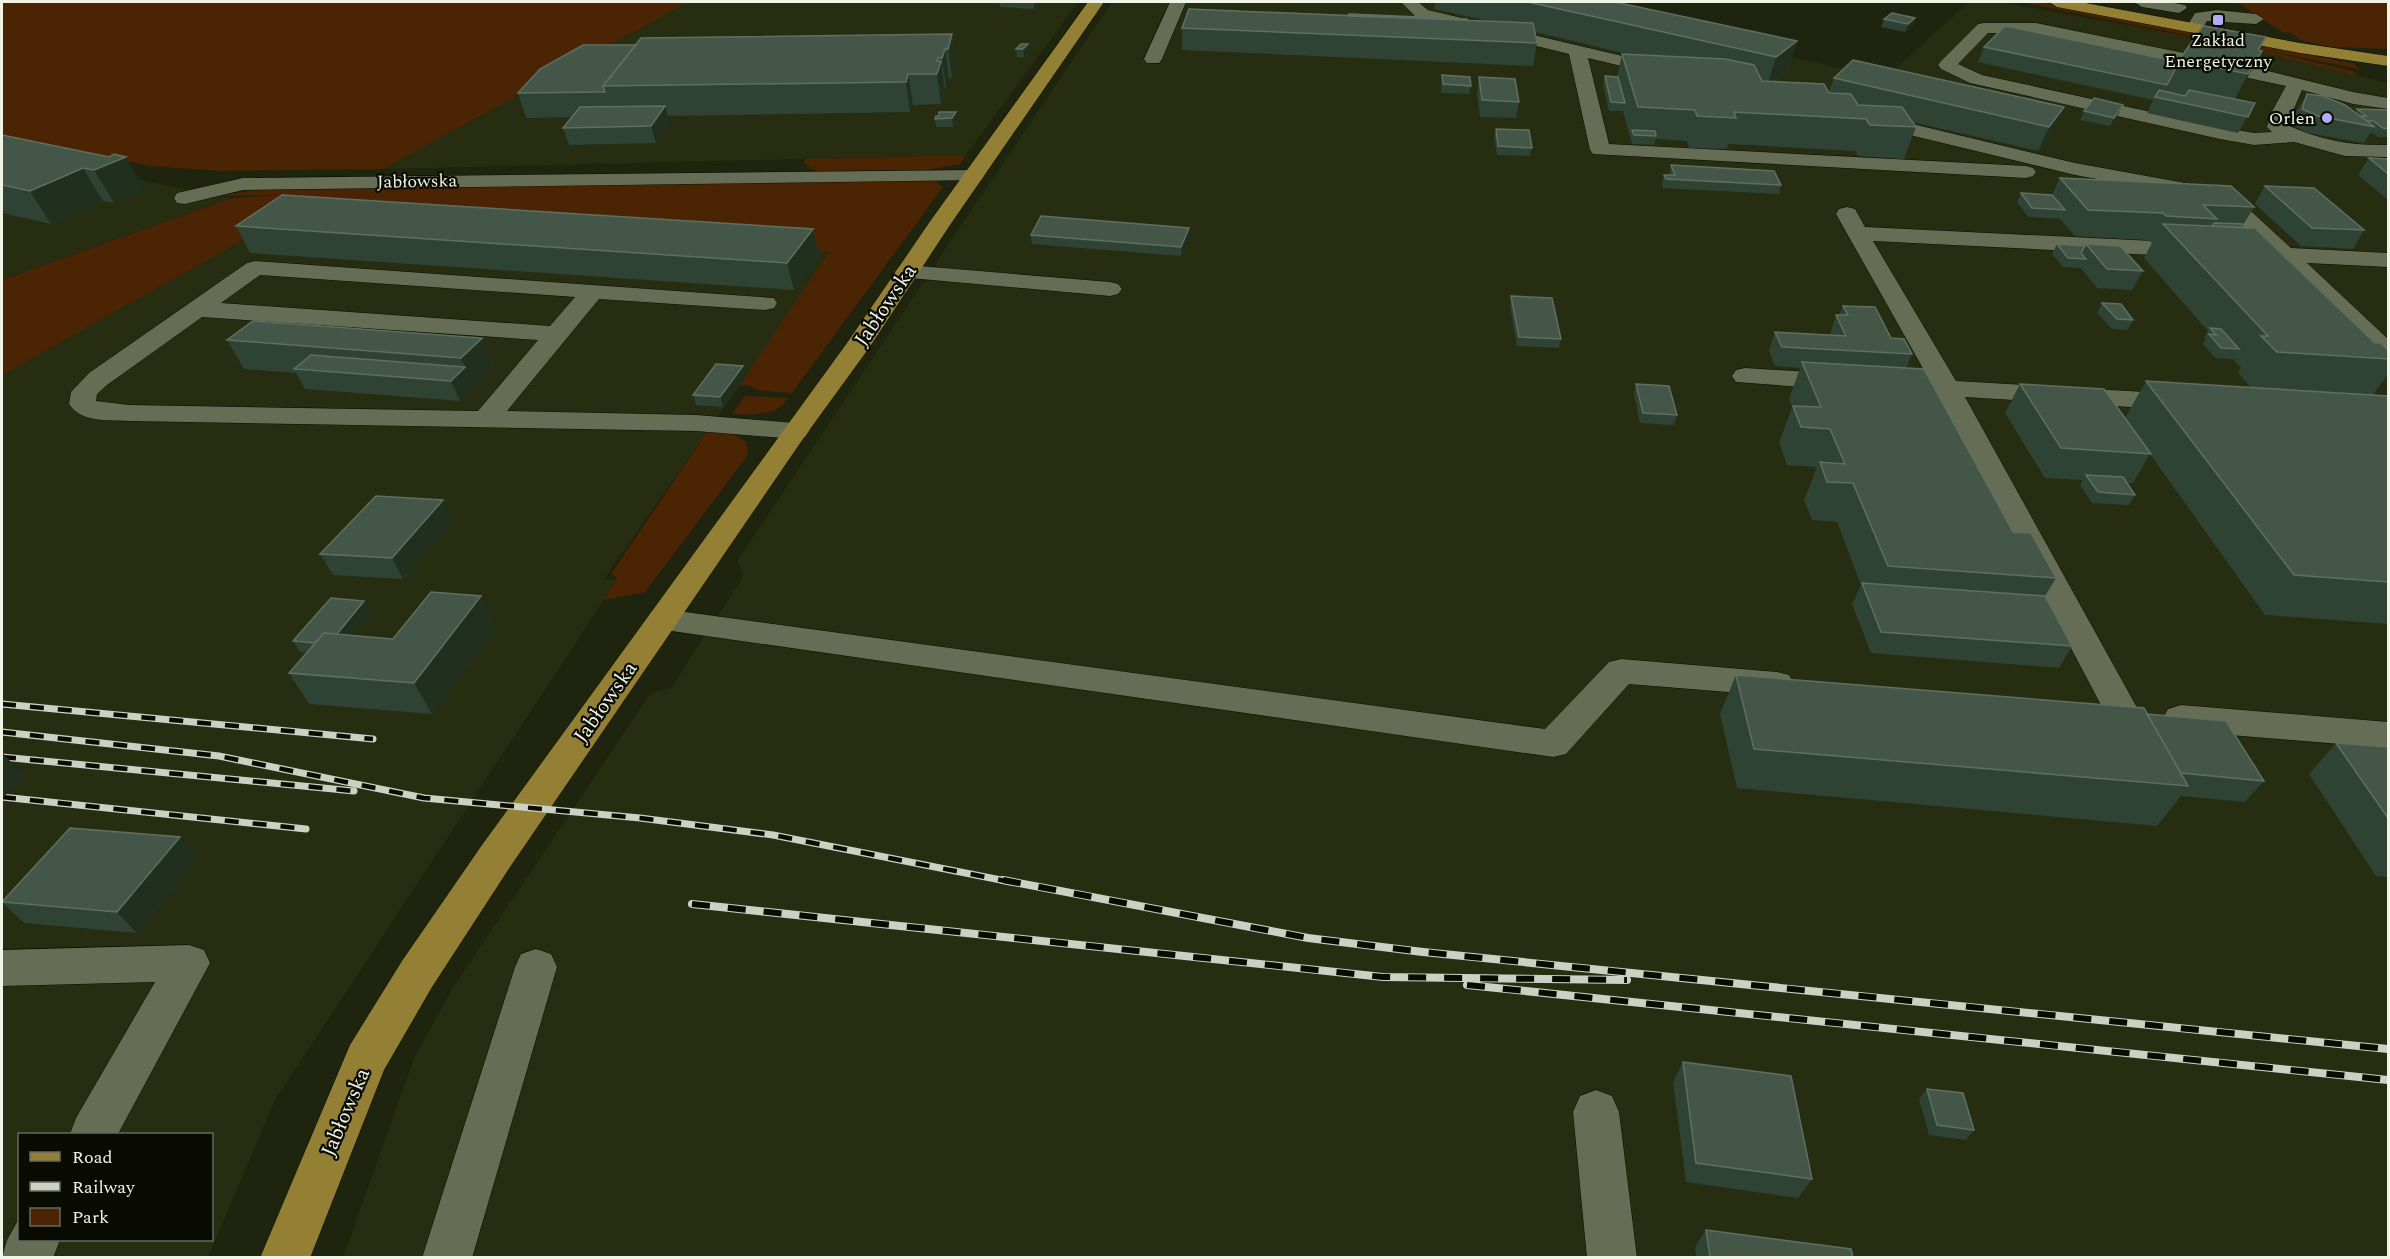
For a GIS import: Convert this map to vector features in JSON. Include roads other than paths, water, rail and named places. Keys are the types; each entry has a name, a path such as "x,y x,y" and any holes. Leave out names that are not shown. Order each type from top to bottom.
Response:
{"main road":[{"name":"Jabłowska","path":"285,1257 366,1060 417,974 496,856 856,348 1096,2"},
{"path":"2057,2 2300,48 2388,69"},
{"path":"2300,48 2388,61"}],"street":[{"path":"1153,60 1178,2"},
{"path":"1409,2 1422,14 1681,75"},
{"path":"2142,2 2178,8"},
{"path":"2230,2 2274,34 2270,42"},
{"path":"2194,28 2201,16 2217,15 2256,19"},
{"path":"2294,136 2254,139 2220,133 1977,79 1947,65 1984,28 2036,28 2237,69 2353,98 2386,110"},
{"path":"1577,50 1600,150 2034,172 2075,168"},
{"path":"2296,84 2280,115 2277,127 2294,136 2333,147 2388,151"},
{"path":"1855,116 2075,168 2222,195 2388,352"},
{"name":"Jabłowska","path":"185,198 243,184 974,176"},
{"path":"2122,713 1947,388 1852,224 2214,251"},
{"path":"2249,253 2388,260"},
{"path":"765,303 255,268 98,379 84,392 82,404 91,410 129,413 696,423 795,431"},
{"path":"907,272 1110,289"},
{"path":"486,419 593,291"},
{"path":"197,309 557,334"},
{"path":"1745,376 2210,404"},
{"path":"663,620 1553,744 1621,671 1812,687"},
{"path":"2087,710 2388,735"},
{"path":"2,968 189,963 94,1133"},
{"path":"447,1257 536,967"},
{"path":"1596,1112 1612,1257"},
{"path":"25,1257 34,1241"}],"railway":[{"path":"2,704 373,739"},
{"path":"2,732 219,756 424,798 640,818 773,835 1011,882"},
{"path":"2,757 354,791"},
{"path":"2,797 306,829"},
{"path":"1003,880 1308,938 1423,952 2388,1049"},
{"path":"692,904 1383,977 1627,980"},
{"path":"1467,985 2388,1080"}],"place":[{"name":"Zakład Energetyczny","path":"2218,20"},
{"name":"Orlen","path":"2327,118"}]}
